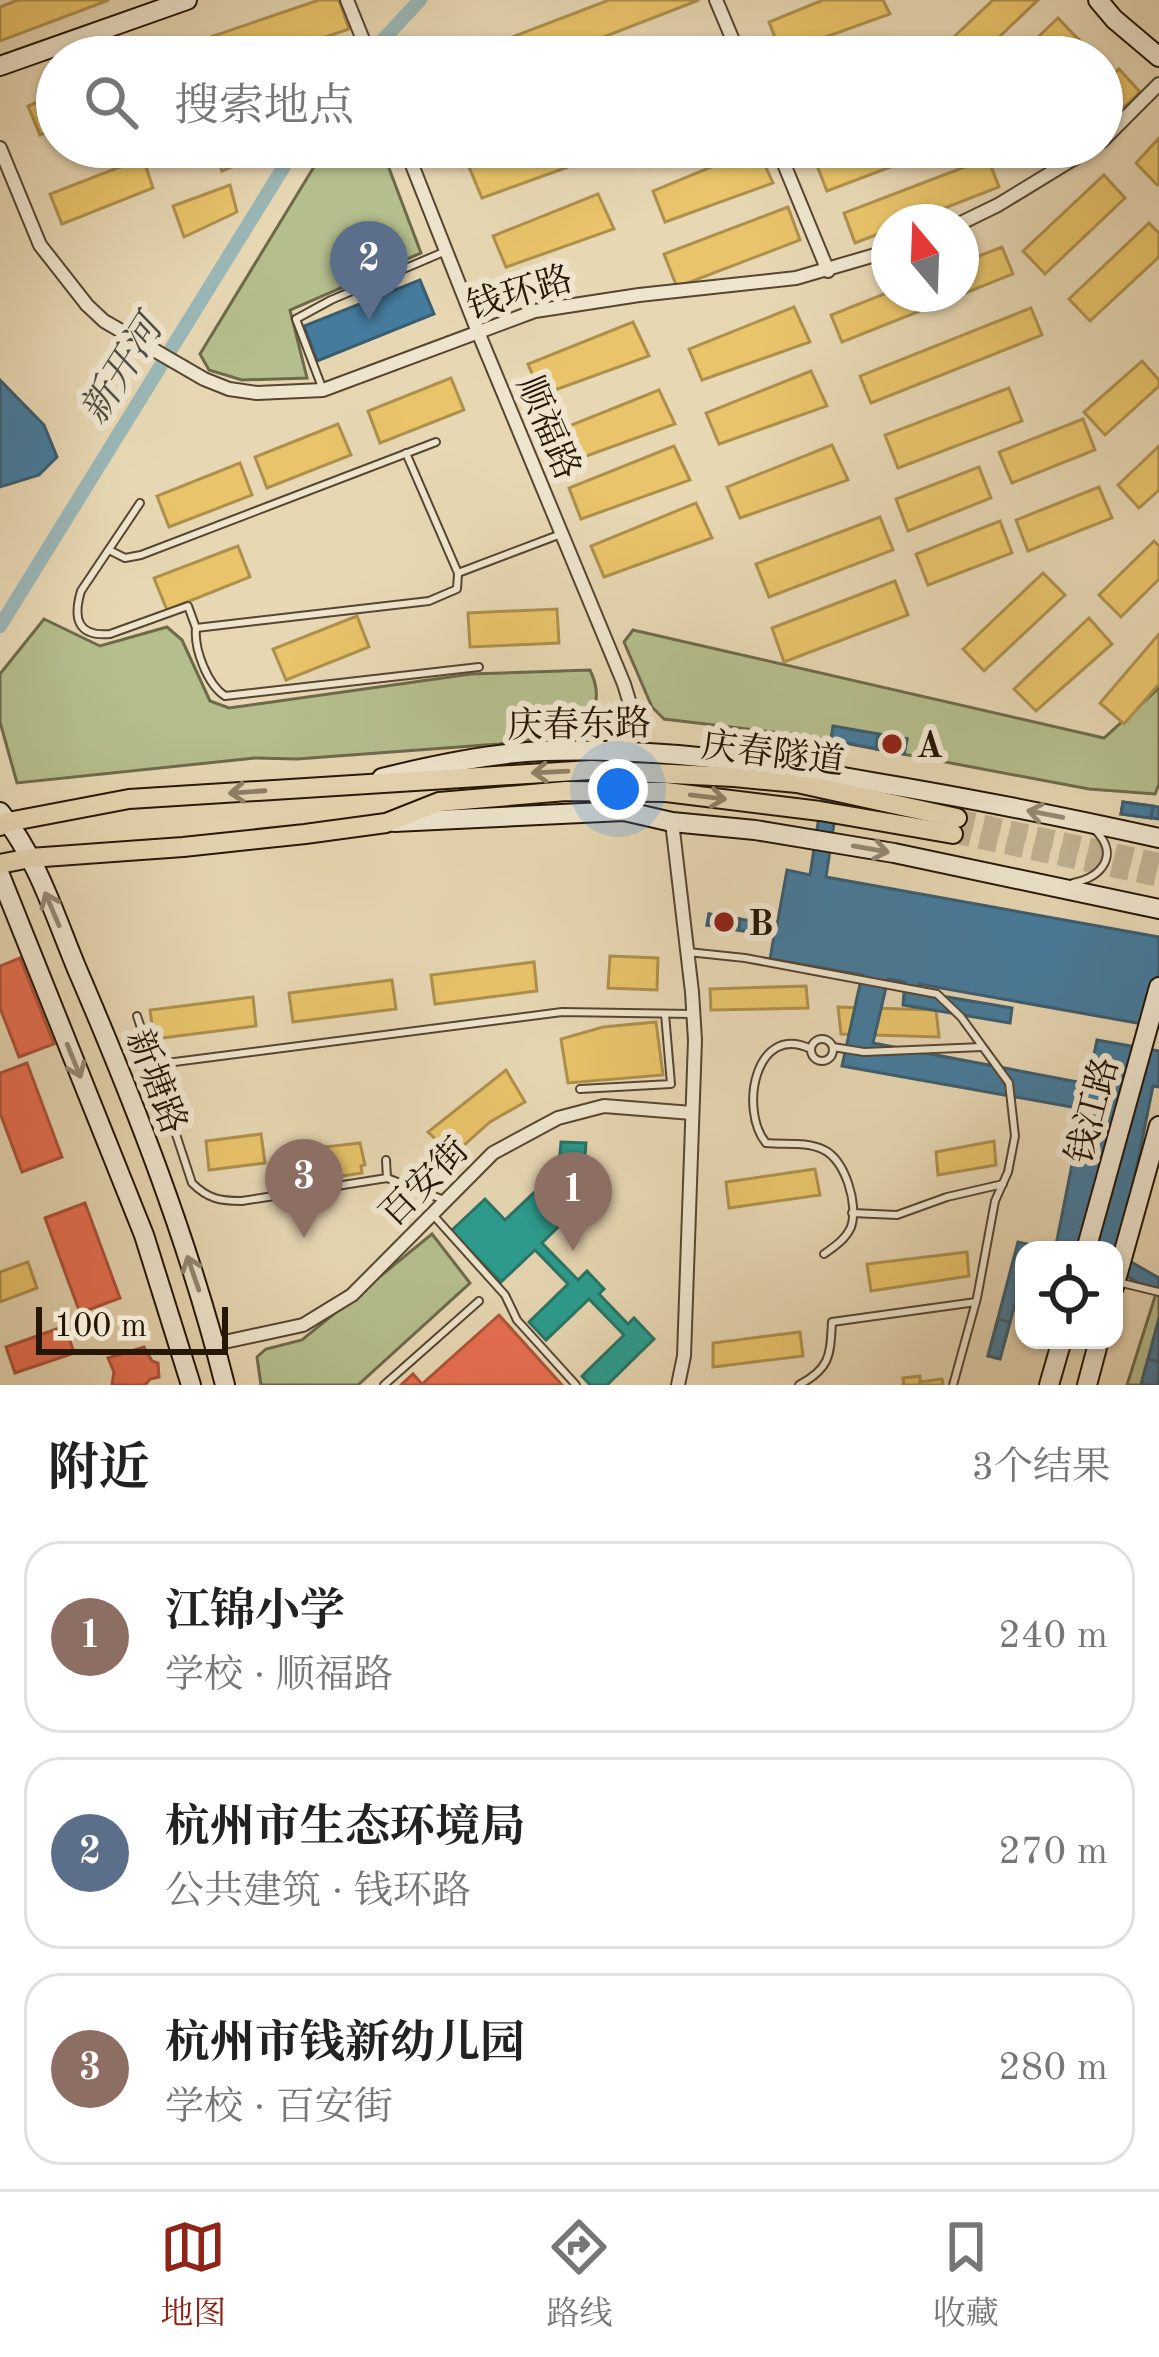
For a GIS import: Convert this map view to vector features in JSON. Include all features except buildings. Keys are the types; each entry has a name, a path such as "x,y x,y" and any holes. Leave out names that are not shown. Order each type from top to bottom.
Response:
{"main road":[{"path":"75,36 150,6 187,0"},
{"path":"1098,0 1159,57"},
{"path":"0,66 36,52"},
{"name":"庆春东路","path":"3,820 129,799 364,783 428,766 541,751 763,763 1159,838"},
{"name":"庆春隧道","path":"364,783 591,770 734,777 797,783 955,826 666,792 566,791 439,802 386,823"},
{"path":"0,864 386,823 624,811 838,843 1159,909"},
{"name":"新塘路","path":"3,820 30,858 112,1050 177,1225 226,1385"},
{"name":"新塘路","path":"0,874 144,1235 191,1385"},
{"name":"钱江路","path":"1088,1241 1159,987"},
{"name":"钱江路","path":"1123,1255 1159,1126"},
{"path":"1049,1385 1059,1349"},
{"path":"1087,1385 1097,1349"}],"street":[{"path":"347,0 361,36"},
{"path":"716,0 731,36"},
{"path":"1123,120 1159,84"},
{"name":"钱环路","path":"0,148 40,244 87,305 104,321 183,368 243,391 323,389 535,311 772,281 871,257"},
{"name":"顺福路","path":"413,168 624,684 638,730"},
{"path":"786,168 828,271"},
{"path":"979,215 1060,168"},
{"path":"602,752 638,730 670,755"},
{"path":"672,821 693,1014 684,1355 678,1385"},
{"name":"百安街","path":"215,1344 303,1325 352,1295 493,1153 557,1118 604,1106 692,1113"}],"lane":[{"path":"323,389 296,319 446,251"},
{"path":"108,550 125,558 141,555 436,442"},
{"path":"196,628 429,602 458,589 458,573 406,453"},
{"path":"140,503 81,591 77,621 85,629 110,634 188,606 211,682 225,695 479,668"},
{"path":"458,573 561,533"},
{"path":"1052,888 1088,880 1102,871 1106,862 1103,838 1086,822"},
{"path":"688,952 937,994 961,1017 1009,1083 1015,1136 1008,1172 995,1201 976,1302 953,1385"},
{"path":"151,1065 562,1012 693,1014"},
{"path":"580,1089 671,1084 665,1014"},
{"path":"136,1016 192,1183 205,1196 242,1201 387,1178 445,1201"},
{"path":"811,1048 824,1039 833,1047 864,1052 982,1047"},
{"path":"824,1254 851,1227 846,1176 838,1160 823,1149 766,1142 754,1120 753,1094 757,1072 772,1049 803,1044 815,1058 826,1060 833,1047"},
{"path":"386,1160 387,1178"},
{"path":"852,1213 897,1215 1003,1184"},
{"path":"432,1213 576,1385"},
{"path":"1123,1285 1159,1292"},
{"path":"384,1385 479,1301"},
{"path":"799,1385 826,1364 832,1322 976,1302"}],"green space":[{"path":"313,168 389,168 421,253 290,310 307,378 242,380 209,370 200,354"},
{"path":"44,619 100,646 167,627 182,640 210,701 229,708 471,674 590,670 595,704 579,733 499,744 255,758 17,783 0,722 0,674"},
{"path":"633,630 1104,738 1159,688 1159,784 1155,794 1089,789 807,736 664,719 652,707 624,642"},
{"path":"432,1234 470,1283 358,1385 261,1385 257,1357 266,1349 302,1340"},
{"path":"1159,1284 1159,1385 1127,1385"}],"waterway":[{"name":"新开河","path":"387,36 420,0"},
{"name":"新开河","path":"0,626 283,168"}],"tunnel":[{"path":"957,818 1159,862"},
{"path":"953,834 1159,878"}],"place":[{"name":"杭州市生态环境局","path":"369,320"},
{"name":"A","path":"892,744"},
{"name":"B","path":"724,922"},
{"name":"杭州市钱新幼儿园","path":"304,1238"},
{"name":"江锦小学","path":"573,1251"}]}
